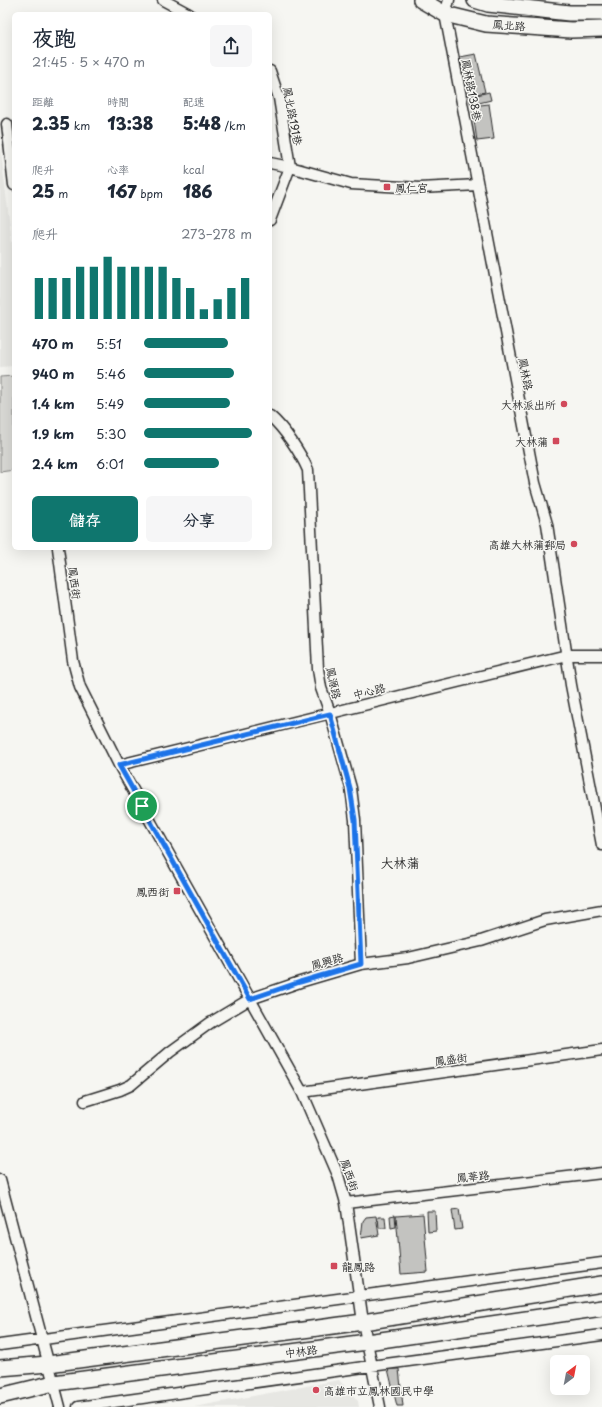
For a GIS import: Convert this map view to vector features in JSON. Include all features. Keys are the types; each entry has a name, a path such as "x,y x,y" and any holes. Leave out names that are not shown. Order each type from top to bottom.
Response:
{"street":[{"path":"163,0 185,12"},
{"name":"鳳北路","path":"421,0 447,7 486,24 571,30 602,28"},
{"name":"鳳北路","path":"476,0 488,4 569,13 602,13"},
{"name":"鳳林路138巷","path":"447,7 478,185"},
{"name":"鳳北路191巷","path":"272,76 279,98 290,167"},
{"path":"7,124 12,168"},
{"path":"272,163 351,184 420,188 478,185"},
{"path":"272,215 290,167"},
{"name":"鳳林路","path":"478,185 535,483 547,524 571,685 602,845"},
{"name":"鳳源路","path":"272,418 301,454 308,470 318,669 321,688 330,714 350,788 355,820 361,964"},
{"name":"鳳西街","path":"58,550 73,661 80,687 119,765 302,1092 338,1175 346,1203"},
{"name":"中心路","path":"119,765 567,655 602,655"},
{"name":"鳳興路","path":"85,1101 131,1085 153,1065 210,1023 250,999 361,964 408,958 481,941 545,920 602,910"},
{"name":"鳳盛街","path":"302,1092 602,1050"},
{"name":"鳳華路","path":"346,1203 602,1174"},
{"path":"0,1180 60,1407"},
{"path":"346,1203 363,1322 380,1407"},
{"path":"0,1345 42,1338 602,1263"},
{"name":"中林路","path":"0,1368 48,1364 363,1322 602,1284"},
{"name":"中林路","path":"0,1396 54,1383 367,1342 602,1308"},
{"path":"78,1407 602,1335"}],"shaded area":[{"path":"0,146 12,243 12,366 0,367"},
{"path":"12,376 12,470 0,472 0,377"},
{"name":"高雄市立鳳林國民中學","path":"339,1380 358,1401 359,1407 194,1407"}],"building":[{"path":"476,54 485,92 469,96 460,57"},
{"path":"489,92 491,100 471,105 469,97"},
{"path":"489,104 494,139 477,141 472,106"},
{"path":"459,1209 462,1229 455,1230 452,1210"},
{"path":"427,1211 435,1211 436,1231 428,1232"},
{"path":"423,1214 428,1272 401,1274 396,1216"},
{"path":"395,1215 396,1227 391,1228 390,1216"},
{"path":"376,1216 379,1235 361,1238 363,1221 366,1217"},
{"path":"378,1217 385,1217 386,1228 379,1228"},
{"path":"388,1369 399,1369 403,1406 397,1406"}],"place":[{"name":"鳳仁宮","path":"387,187"},
{"name":"大林派出所","path":"564,404"},
{"name":"大林蒲","path":"556,441"},
{"name":"高雄大林蒲郵局","path":"574,544"},
{"name":"鳳西街","path":"177,891"},
{"name":"龍鳳路","path":"334,1266"},
{"name":"高雄市立鳳林國民中學","path":"316,1390"}],"district":[{"name":"大林蒲","path":"400,862"}],"route":[{"path":"330,714 350,788 355,820 361,964 250,999 142,806 119,765 330,714"}]}
